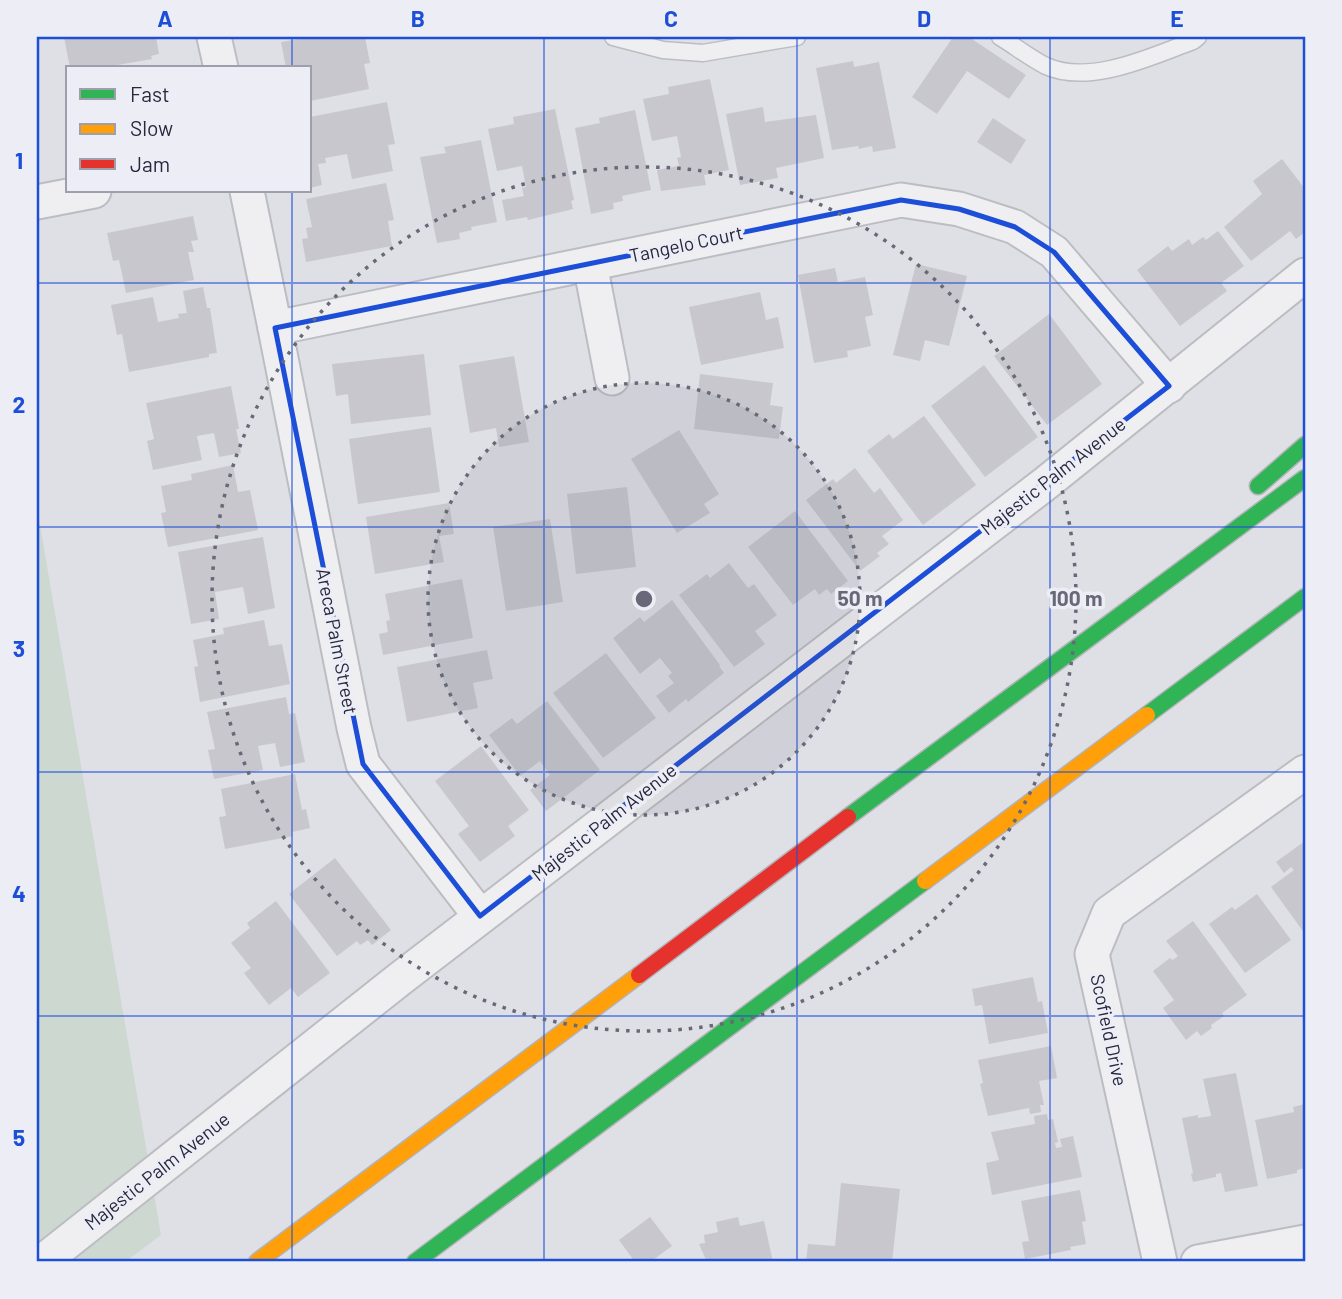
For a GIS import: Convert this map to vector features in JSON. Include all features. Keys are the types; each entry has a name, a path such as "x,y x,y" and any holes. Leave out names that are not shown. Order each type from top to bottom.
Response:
{"highway":[{"path":"1243,499 1305,445"},
{"path":"257,1262 1305,478"},
{"path":"1037,677 1202,534"},
{"path":"415,1262 1305,597"}],"street":[{"path":"214,37 221,66"},
{"path":"37,202 89,192"},
{"path":"247,192 275,328"},
{"name":"Tangelo Court","path":"275,328 901,200 959,209 1015,227 1054,252 1169,386"},
{"path":"590,264 612,378"},
{"name":"Majestic Palm Avenue","path":"42,1262 480,916 1169,386 1305,275"},
{"name":"Areca Palm Street","path":"275,328 363,764 480,916"},
{"name":"Scofield Drive","path":"1160,1262 1092,954 1109,913 1305,772"},
{"path":"1198,1262 1305,1242"}],"lane":[{"path":"614,37 663,50 703,53 797,37"},
{"path":"1000,37 1047,66 1070,73 1129,64 1198,37"}],"highlighted area":[{"path":"901,200 959,209 1015,227 1054,252 1169,386 480,916 363,764 275,328"}],"shaded area":[{"path":"37,507 161,1235 125,1262 37,1262"}],"building":[{"path":"64,37 156,37 159,54 151,56 152,59 112,66 70,66"},
{"path":"310,37 365,37 370,63 364,64 369,89 312,101 312,66 286,66 281,42"},
{"path":"953,37 969,37 1026,75 1009,99 967,71 937,114 912,97"},
{"path":"853,61 854,67 879,62 896,148 873,152 872,146 832,150 816,68"},
{"path":"710,79 729,170 704,175 706,185 661,191 657,170 679,166 677,158 681,157 677,136 652,141 643,99 669,94 668,87"},
{"path":"387,102 395,144 388,145 393,171 352,179 347,154 325,158 326,163 318,164 322,185 312,188 312,117"},
{"path":"763,107 765,122 816,115 824,158 776,168 778,178 740,185 726,114"},
{"path":"555,109 574,200 571,201 573,209 528,220 527,217 506,221 502,200 524,196 522,188 526,187 522,166 497,171 488,129 514,124 513,117"},
{"path":"635,110 651,190 622,196 623,201 613,203 614,209 591,214 575,128 600,123 599,118"},
{"path":"993,118 1026,140 1011,164 977,142"},
{"path":"481,140 497,222 471,227 472,230 459,233 460,239 437,243 420,157 446,153 444,147"},
{"path":"1282,159 1305,189 1305,232 1296,239 1290,231 1251,261 1224,227 1262,194 1253,181"},
{"path":"386,183 394,220 388,221 392,246 306,262 302,239 308,238 306,228 312,227 306,199"},
{"path":"193,216 198,240 191,241 194,252 188,252 194,280 126,293 119,260 113,261 107,233"},
{"path":"1218,231 1244,266 1221,283 1227,291 1180,326 1137,270 1168,246 1172,251 1189,239 1192,245 1203,237 1206,240"},
{"path":"916,264 967,276 949,346 925,340 920,361 893,355"},
{"path":"835,268 838,282 865,277 873,315 865,317 871,346 847,351 848,357 814,363 798,275"},
{"path":"203,287 207,308 210,308 217,353 209,354 209,357 129,372 122,334 117,335 111,305 153,297 158,322 179,318 178,314 187,313 183,291"},
{"path":"760,292 766,320 778,317 784,348 701,365 689,307"},
{"path":"1049,314 1102,384 1047,425 994,356"},
{"path":"424,354 431,415 351,424 348,394 336,396 332,364"},
{"path":"514,356 529,442 499,447 496,428 470,433 459,365"},
{"path":"984,365 1038,437 985,477 931,406"},
{"path":"700,374 773,383 770,405 783,407 779,439 694,429"},
{"path":"231,386 241,453 219,457 214,433 197,436 202,460 153,470 147,441 154,439 146,403"},
{"path":"924,416 976,485 923,525 867,451 889,434 893,439"},
{"path":"431,427 440,492 358,504 349,439"},
{"path":"679,430 719,494 704,504 710,513 677,533 631,459"},
{"path":"233,465 238,492 250,490 258,530 168,547 161,513 166,512 161,486 192,480 191,474"},
{"path":"855,468 874,493 880,488 903,520 882,536 889,544 877,553 880,556 860,571 806,500 833,479 836,483"},
{"path":"627,487 636,567 576,574 567,494"},
{"path":"449,503 454,534 439,536 444,562 375,574 366,517"},
{"path":"795,511 848,581 831,594 827,589 819,595 815,589 793,605 748,547"},
{"path":"550,519 563,602 506,611 493,527"},
{"path":"263,537 275,608 248,614 243,587 215,592 219,619 191,624 178,552"},
{"path":"729,563 748,588 754,584 777,615 755,631 765,644 734,667 679,595 707,574 710,578"},
{"path":"462,579 473,638 383,655 379,634 388,632 386,621 390,620 385,594"},
{"path":"672,600 724,673 688,702 686,699 669,713 656,696 674,683 668,676 672,673 660,658 640,674 613,638 640,617 644,622"},
{"path":"264,620 269,646 282,644 290,684 200,702 193,640 224,634 223,628"},
{"path":"487,650 493,679 473,683 478,708 407,722 397,667"},
{"path":"606,653 656,718 603,758 553,693"},
{"path":"286,697 289,714 295,713 305,762 280,767 275,743 258,746 263,770 214,779 208,750 215,749 207,712"},
{"path":"547,701 600,770 546,811 530,790 550,775 540,761 520,776 489,735 512,718 517,724"},
{"path":"481,746 529,810 508,826 515,836 480,862 458,834 469,826 435,781"},
{"path":"295,774 302,810 306,809 310,828 292,832 293,836 225,849 219,817 226,816 221,789"},
{"path":"1305,841 1305,934 1271,887 1294,870 1291,867 1284,873 1276,862"},
{"path":"335,858 391,930 372,945 368,940 360,945 357,941 337,956 289,894"},
{"path":"1257,894 1291,940 1245,973 1209,924 1232,907 1235,910"},
{"path":"276,901 330,973 298,997 291,988 269,1005 244,973 251,968 231,943 250,928 247,923"},
{"path":"1193,921 1247,995 1222,1013 1224,1016 1211,1025 1212,1028 1201,1036 1197,1031 1186,1040 1163,1008 1174,1000 1153,971 1170,958 1173,960 1178,956 1166,941"},
{"path":"1033,977 1038,1002 1042,1001 1048,1033 989,1044 982,1005 975,1006 972,989"},
{"path":"1051,1046 1057,1078 1039,1081 1044,1105 1040,1105 1041,1112 1030,1114 1029,1108 988,1116 980,1084 983,1083 978,1060"},
{"path":"1236,1073 1258,1186 1225,1192 1221,1173 1216,1174 1216,1177 1193,1182 1182,1118 1211,1116 1203,1079"},
{"path":"1305,1104 1305,1168 1297,1170 1297,1173 1267,1179 1255,1120 1294,1112 1293,1107"},
{"path":"1047,1114 1048,1120 1053,1119 1058,1142 1055,1143 1056,1148 1062,1147 1060,1139 1073,1136 1082,1177 992,1195 986,1163 999,1160 991,1132 1035,1124 1034,1116"},
{"path":"841,1183 900,1189 892,1262 806,1262 808,1244 835,1246"},
{"path":"1080,1190 1086,1221 1082,1222 1086,1244 1070,1247 1071,1250 1025,1259 1022,1242 1029,1241 1021,1201"},
{"path":"650,1217 672,1246 650,1262 635,1262 619,1240"},
{"path":"738,1217 740,1226 764,1221 773,1262 707,1262 699,1244 705,1243 704,1235 718,1232 716,1222"}],"traffic: fast":[{"path":"1258,486 1305,445"},
{"path":"848,817 1305,478"},
{"path":"1147,715 1305,597"},
{"path":"415,1262 925,881"}],"traffic: slow":[{"path":"925,881 1147,715"},
{"path":"257,1262 639,975"}],"traffic: jam":[{"path":"639,975 848,817"}]}
